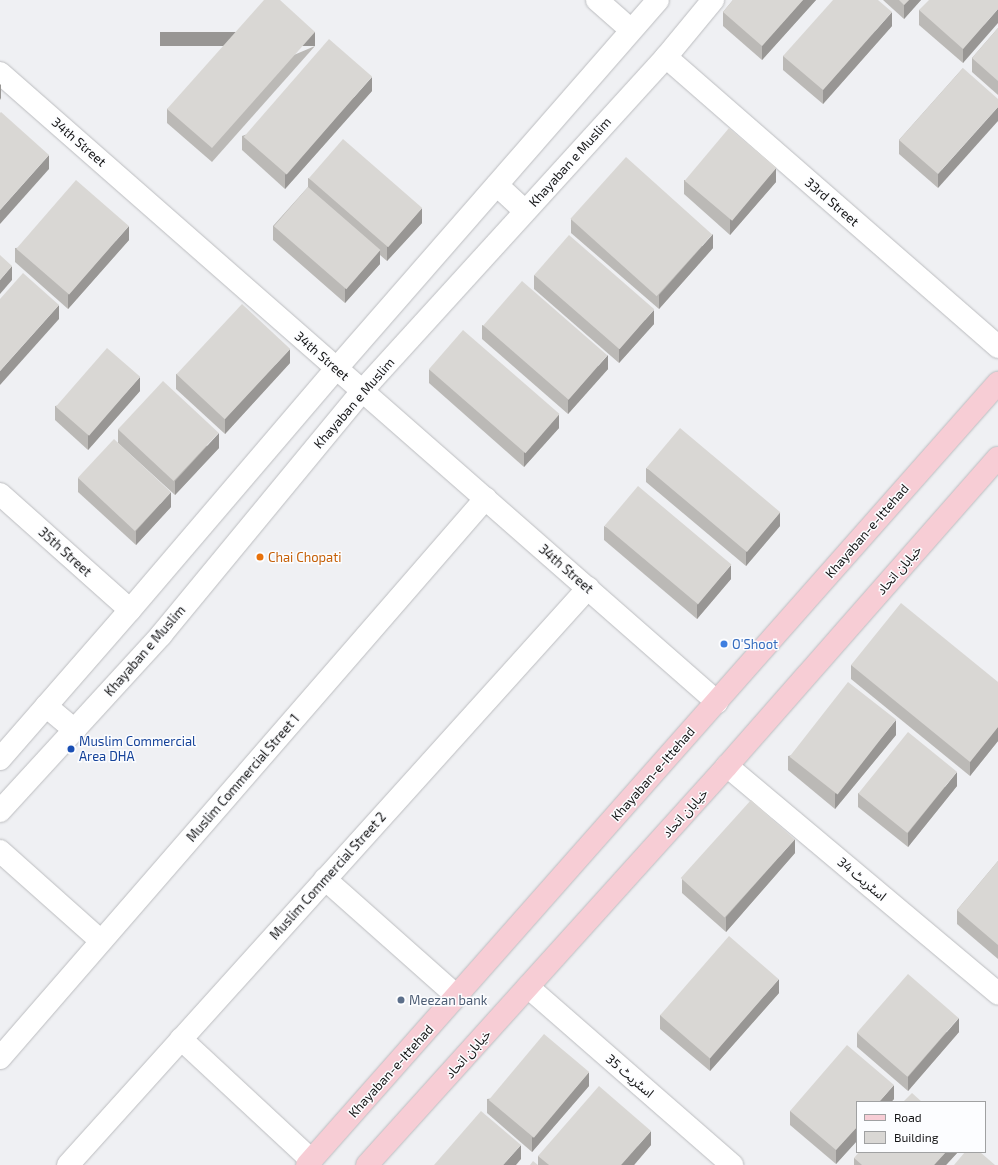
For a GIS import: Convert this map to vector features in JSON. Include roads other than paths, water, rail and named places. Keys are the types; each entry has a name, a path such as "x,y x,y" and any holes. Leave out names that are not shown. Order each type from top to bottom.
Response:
{"main road":[{"name":"Khayaban-e-Ittehad","path":"310,1163 998,383"},
{"name":"خیابان اتحاد","path":"367,1165 727,766 998,458"}],"street":[{"path":"597,0 631,30"},
{"path":"0,759 337,368 658,0"},
{"name":"Khayaban e Muslim","path":"0,811 161,635 362,391 666,56 713,0"},
{"name":"33rd Street","path":"666,56 998,347"},
{"name":"34th Street","path":"0,73 717,702"},
{"path":"497,185 525,211"},
{"name":"35th Street","path":"0,494 130,610"},
{"name":"Muslim Commercial Street 1","path":"0,1058 486,498"},
{"name":"Muslim Commercial Street 2","path":"68,1165 588,588"},
{"path":"46,706 75,730"},
{"name":"اسٹریٹ 34","path":"727,766 998,993"},
{"path":"0,851 101,941"},
{"path":"325,879 457,996"},
{"name":"اسٹریٹ 35","path":"528,987 732,1165"},
{"path":"181,1039 310,1163"}],"place":[{"name":"Chai Chopati","path":"260,557"},
{"name":"O'Shoot","path":"724,644"},
{"name":"Muslim Commercial Area DHA","path":"71,749"},
{"name":"Meezan bank","path":"401,1000"}]}
